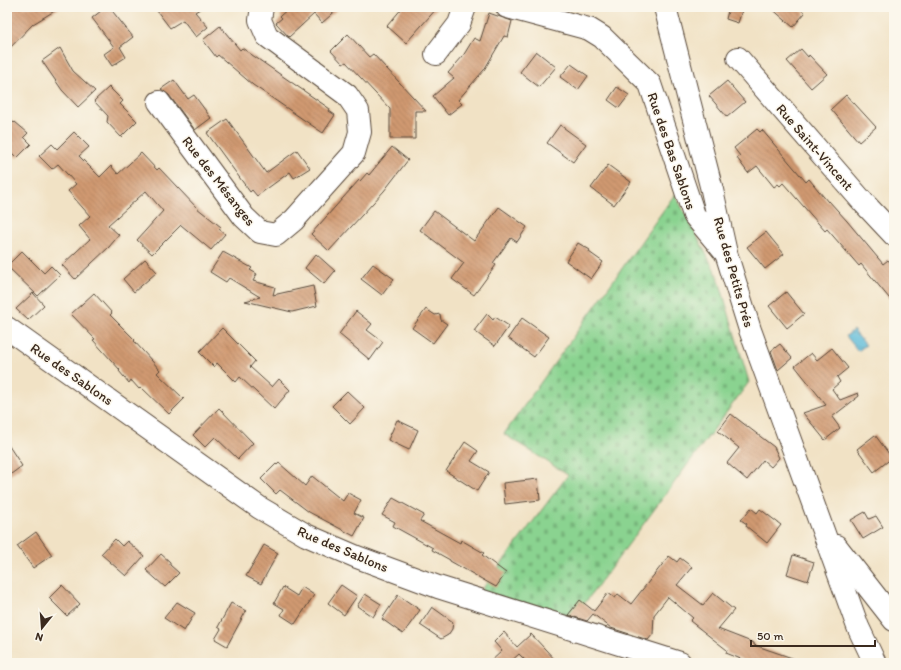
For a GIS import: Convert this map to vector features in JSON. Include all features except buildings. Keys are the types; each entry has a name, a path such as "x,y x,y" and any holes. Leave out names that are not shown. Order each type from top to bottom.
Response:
{"street":[{"name":"Rue des Mésanges","path":"159,102 244,217 260,232 276,235 294,220 354,153 360,132 358,111 347,95 267,36 260,20 262,7"},
{"path":"436,54 459,24 465,7"},
{"name":"Rue des Bas Sablons","path":"507,7 589,29 602,37 650,84 694,215 726,253"},
{"name":"Rue des Petits Prés","path":"665,7 712,190 726,253 750,330 858,627 875,663"},
{"name":"Rue Saint-Vincent","path":"738,58 863,202 894,235"},
{"name":"Rue des Sablons","path":"7,328 260,508 306,535 357,557 438,587 680,663"},
{"name":"Rue des Petits Prés","path":"824,530 894,620"}],"green space":[{"path":"675,194 718,277 749,382 573,619 480,592 568,475 504,434"}],"water":[{"path":"853,330 866,345 858,351 846,336"}]}
